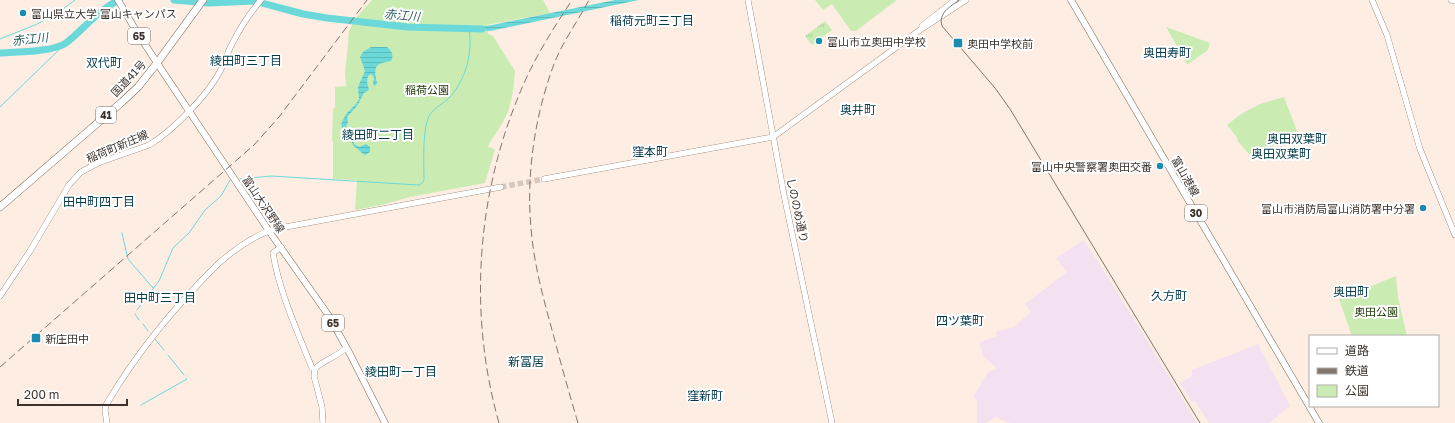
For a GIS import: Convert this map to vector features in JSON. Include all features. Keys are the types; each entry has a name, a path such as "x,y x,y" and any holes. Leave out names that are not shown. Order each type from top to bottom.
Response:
{"highway":[{"name":"国道41号","path":"1,206 138,87 203,0"}],"main road":[{"name":"富山大沢野線","path":"118,0 157,63 269,231 329,316 385,423"},
{"name":"富山港線","path":"1071,0 1309,404"},
{"name":"富山港線","path":"1311,407 1320,423"}],"street":[{"name":"稲荷町新庄線","path":"0,296 30,251 69,185 81,172 98,163 137,150 156,141 179,121 203,96 216,78 231,44 243,23 260,0"},
{"name":"しののめ通り","path":"748,0 773,137 832,423"},
{"path":"920,30 924,24 955,0"},
{"path":"544,179 773,137 920,30 966,0"},
{"path":"1372,0 1387,35 1420,148 1455,235"},
{"path":"1451,0 1455,1"},
{"path":"107,423 105,410 106,405 130,365 153,334 219,263 229,254 262,233 501,187"},
{"path":"281,247 272,253 276,271 312,368 315,369"},
{"path":"323,423 322,407 314,376 315,369 319,365 340,354 346,348"}],"shaded area":[{"path":"1084,240 1197,423 1010,423 995,417 985,423 977,423 977,400 973,397 988,372 996,369 996,367 983,356 980,342 997,336 996,332 1014,327 1031,312 1025,304 1067,272 1056,258"},
{"path":"1258,344 1290,406 1269,423 1209,423 1195,401 1192,402 1180,383 1192,376 1192,370"}],"green space":[{"name":"稲荷公園","path":"372,0 543,0 550,13 487,25 488,34 493,36 515,71 509,109 488,147 495,149 485,183 410,197 355,210 357,180 333,179 332,140 335,87 346,86 345,74 349,31 356,18"},
{"path":"815,0 897,0 856,31 851,31 832,4 823,10"},
{"path":"825,21 832,30 812,45 805,36"},
{"path":"1166,27 1210,43 1208,50 1187,64"},
{"path":"1284,97 1297,131 1253,159 1227,125 1241,114 1260,104"},
{"name":"奥田公園","path":"1396,276 1398,297 1407,335 1352,335 1339,299"}],"water":[{"path":"615,0 639,0 490,31 468,29 492,25"},
{"path":"371,47 387,47 391,51 392,57 391,61 382,63 376,67 375,73 377,83 375,86 373,84 374,77 371,74 368,76 367,82 369,90 364,93 357,106 347,117 348,122 345,130 352,136 354,144 359,147 366,144 370,147 370,152 365,155 354,147 349,136 343,130 341,124 346,114 359,99 358,87 365,71 360,57 363,52"}],"waterway":[{"path":"0,39 55,15 75,0"},
{"name":"赤江川","path":"0,53 34,51 60,46 73,38 104,9 119,0"},
{"name":"赤江川","path":"174,0 209,3 254,1 303,14 327,18 407,27 482,29"},
{"path":"240,179 271,176 419,185 424,180 424,147 427,122 431,113 451,96 461,81 469,56 469,29"},
{"path":"0,107 66,43"},
{"path":"137,310 159,281 173,248 189,233 205,210 221,196 230,180"},
{"path":"122,233 128,259 153,288"},
{"path":"135,314 139,320"},
{"path":"143,324 148,331"},
{"path":"155,339 164,350"},
{"path":"168,355 184,375"},
{"path":"141,405 187,379 186,378"}],"tunnel":[{"path":"501,187 544,179"}],"tram line":[{"path":"959,0 943,14 941,21 942,26 995,88 1010,109 1200,423"}],"railway":[{"path":"0,367 254,145 279,117 367,0"},
{"path":"499,423 489,380 483,337 481,293 482,250 487,206 496,164 509,122 525,81 541,49 572,0"},
{"path":"578,423 547,313 537,271 532,243 530,187 531,166 537,124 547,83 562,47 589,0"}],"place":[{"name":"富山県立大学 富山キャンパス","path":"23,13"},
{"name":"富山市立奥田中学校","path":"819,41"},
{"name":"奥田中学校前","path":"958,43"},
{"name":"富山中央警察署奥田交番","path":"1160,166"},
{"name":"富山市消防局富山消防署中分署","path":"1423,208"},
{"name":"新庄田中","path":"36,338"}],"district":[{"name":"稲荷元町三丁目","path":"652,20"},
{"name":"奥田寿町","path":"1167,52"},
{"name":"綾田町三丁目","path":"246,60"},
{"name":"双代町","path":"104,62"},
{"name":"奥井町","path":"858,109"},
{"name":"綾田町二丁目","path":"378,134"},
{"name":"奥田双葉町","path":"1297,138"},
{"name":"窪本町","path":"650,151"},
{"name":"奥田双葉町","path":"1281,153"},
{"name":"田中町四丁目","path":"99,201"},
{"name":"奥田町","path":"1351,291"},
{"name":"久方町","path":"1169,295"},
{"name":"田中町三丁目","path":"160,297"},
{"name":"四ツ葉町","path":"960,320"},
{"name":"新冨居","path":"526,361"},
{"name":"綾田町一丁目","path":"401,371"},
{"name":"窪新町","path":"705,395"}]}
